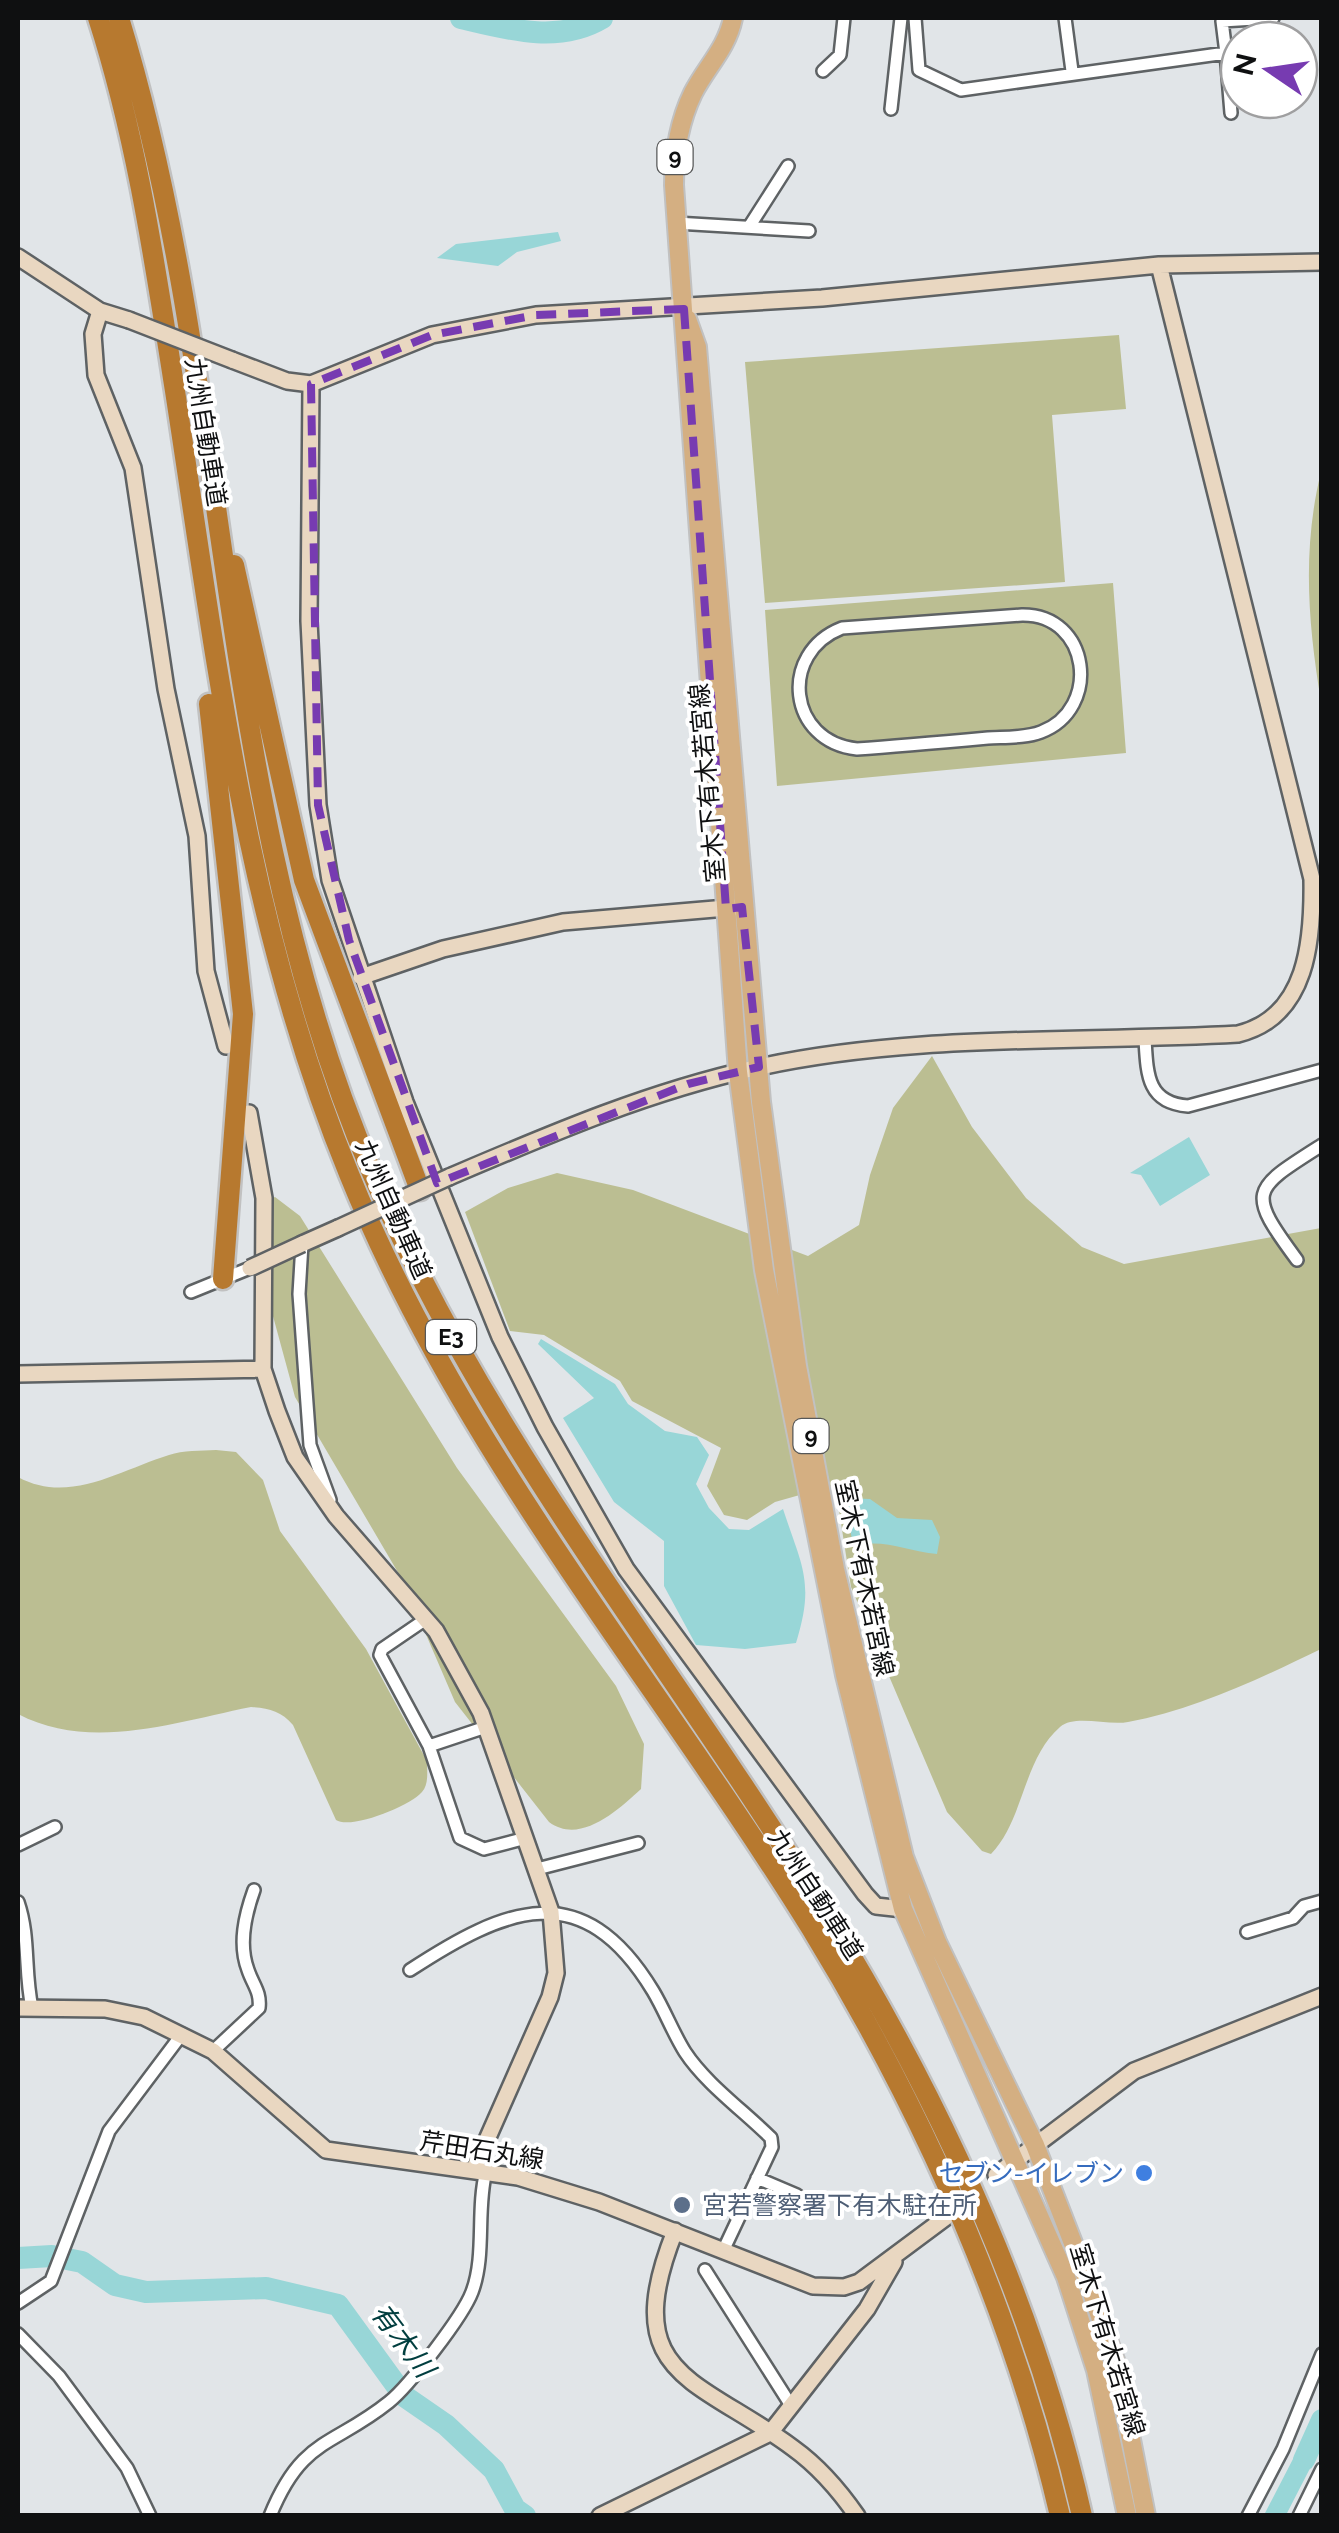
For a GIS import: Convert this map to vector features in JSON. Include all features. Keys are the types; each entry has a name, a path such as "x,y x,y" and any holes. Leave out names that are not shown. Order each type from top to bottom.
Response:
{"highway":[{"name":"九州自動車道","path":"98,18 116,41 159,172 194,372 246,726 270,849 308,994 371,1172 422,1283 495,1414 551,1506 825,1912 928,2095 1010,2279 1070,2462 1082,2516"},
{"name":"九州自動車道","path":"119,18 116,41 147,212 249,855 288,999 350,1179 411,1308 487,1446 807,1923 882,2051 986,2272 1047,2458 1060,2516"},
{"path":"194,372 304,880 417,1182"},
{"path":"179,420 219,822 243,1014 223,1279"}],"main road":[{"name":"室木下有木若宮線","path":"733,18 724,48 694,91 678,135 674,168 734,908 738,1072 782,1370 845,1674 903,1909 1017,2158 1066,2276 1096,2370 1128,2516"},
{"name":"室木下有木若宮線","path":"734,908 798,1366 843,1606 891,1812 920,1903 1035,2145 1116,2364 1146,2516"}],"street":[{"path":"824,71 840,55 844,18"},
{"path":"891,109 901,18"},
{"path":"915,18 918,70 961,90 1072,71 1219,54"},
{"path":"1065,18 1072,71"},
{"path":"1222,20 1273,18"},
{"path":"749,227 788,166"},
{"path":"676,223 809,231"},
{"path":"18,257 100,311 287,381 311,384 432,335 536,315 684,309 1160,265 1322,262"},
{"path":"191,1292 338,1228 417,1182 449,1177 606,1110 738,1072 888,1049 1238,1034 1275,1016 1298,986 1312,909 1302,824 1160,265"},
{"path":"100,311 94,334 96,375 134,468 166,689 197,836 206,971 226,1046"},
{"path":"311,384 309,621 318,805 330,880 405,1102 500,1336 545,1427 617,1553 865,1894 876,1906 903,1909"},
{"path":"1022,614 1042,617 1070,637 1083,673 1075,704 1054,726 1037,734 857,750 842,748 816,732 798,694 800,668 807,654 828,633 842,628 1022,614"},
{"path":"361,978 443,950 564,922 734,908"},
{"path":"1145,1039 1151,1088 1160,1100 1173,1105 1188,1106 1322,1070"},
{"path":"249,1113 264,1198 264,1369 295,1457 336,1516 426,1619 464,1678 486,1727 552,1912 556,1973 480,2170 474,2290 462,2312 390,2402 306,2456 290,2474 270,2516"},
{"path":"1297,1260 1265,1216 1262,1194 1272,1177 1322,1145"},
{"path":"302,1244 299,1294 310,1445 336,1516"},
{"path":"18,1374 264,1369"},
{"path":"426,1619 382,1648 380,1656 429,1746 460,1838 484,1850 526,1838"},
{"path":"429,1746 486,1727"},
{"path":"18,1845 55,1827"},
{"path":"536,1869 638,1842"},
{"path":"213,2051 259,2008 260,1998 243,1952 254,1890"},
{"path":"1248,1932 1293,1918 1304,1906 1322,1901"},
{"path":"18,1902 28,1930 25,2008"},
{"path":"410,1970 500,1920 528,1912 566,1912 597,1930 628,1956 652,1990 686,2054 771,2138 723,2251"},
{"path":"996,2175 1134,2071 1322,1996"},
{"name":"芹田石丸線","path":"25,2008 105,2009 144,2018 182,2034 213,2051 326,2150 480,2170 571,2192 800,2281 828,2287 859,2282 946,2218"},
{"path":"18,2303 51,2281 109,2131 182,2034"},
{"path":"757,2178 796,2195"},
{"path":"676,2231 656,2287 658,2336 667,2356 698,2391 770,2433 819,2470 856,2516"},
{"path":"600,2516 770,2433 867,2309 896,2258"},
{"path":"706,2270 792,2407"},
{"path":"18,2334 59,2376 127,2468 150,2516"},
{"path":"1248,2516 1283,2450 1322,2354"},
{"path":"1299,2516 1322,2470"}],"highlighted area":[{"path":"684,309 726,909 742,907 759,1067 688,1084 437,1183 349,940 318,805 311,384 432,335 536,315"}],"green space":[{"path":"1119,335 1126,409 1052,415 1065,582 765,603 745,362"},
{"path":"1321,472 1321,701 1313,644 1309,558"},
{"path":"1113,583 1126,753 777,786 765,610"},
{"path":"932,1056 972,1127 1026,1198 1082,1247 1124,1264 1321,1228 1321,1649 1178,1710 1120,1723 1066,1723 1038,1756 1010,1824 991,1854 982,1851 947,1812 851,1587 835,1485 775,1502 747,1520 724,1515 707,1486 721,1448 632,1401 620,1381 544,1335 510,1331 465,1212 508,1188 557,1173 633,1190 808,1256 859,1225 870,1175 893,1108"},
{"path":"275,1197 300,1216 457,1468 616,1686 644,1744 641,1789 598,1822 573,1830 549,1822 455,1702 403,1581 295,1397 261,1272 265,1202"},
{"path":"236,1452 263,1480 280,1531 366,1649 427,1761 424,1789 406,1804 354,1822 336,1820 293,1725 269,1709 251,1707 163,1726 104,1732 74,1731 18,1714 18,1477 37,1485 75,1486 174,1453"}],"water":[{"path":"558,232 561,241 517,252 498,266 437,258 456,244"},
{"path":"1189,1137 1210,1175 1160,1206 1141,1175 1130,1173"},
{"path":"541,1339 615,1384 628,1404 665,1431 697,1437 709,1455 696,1484 709,1508 729,1529 749,1530 783,1509 804,1575 805,1604 796,1643 745,1649 696,1645 664,1586 664,1541 614,1502 563,1418 594,1398 538,1344"},
{"path":"845,1498 870,1499 897,1518 932,1520 940,1537 937,1554 885,1544 853,1546"},
{"path":"1309,2428 1321,2434 1321,2447 1286,2515 1264,2515"}],"waterway":[{"path":"461,18 533,32 568,31 602,18"},
{"name":"有木川","path":"18,2258 52,2256 82,2262 115,2285 146,2292 266,2288 338,2305 404,2396 446,2425 494,2470 515,2509 525,2516"},
{"name":"有木川","path":"1304,2460 1322,2420"}],"place":[{"name":"セブン-イレブン","path":"1144,2173"},
{"name":"宮若警察署下有木駐在所","path":"682,2205"}]}
